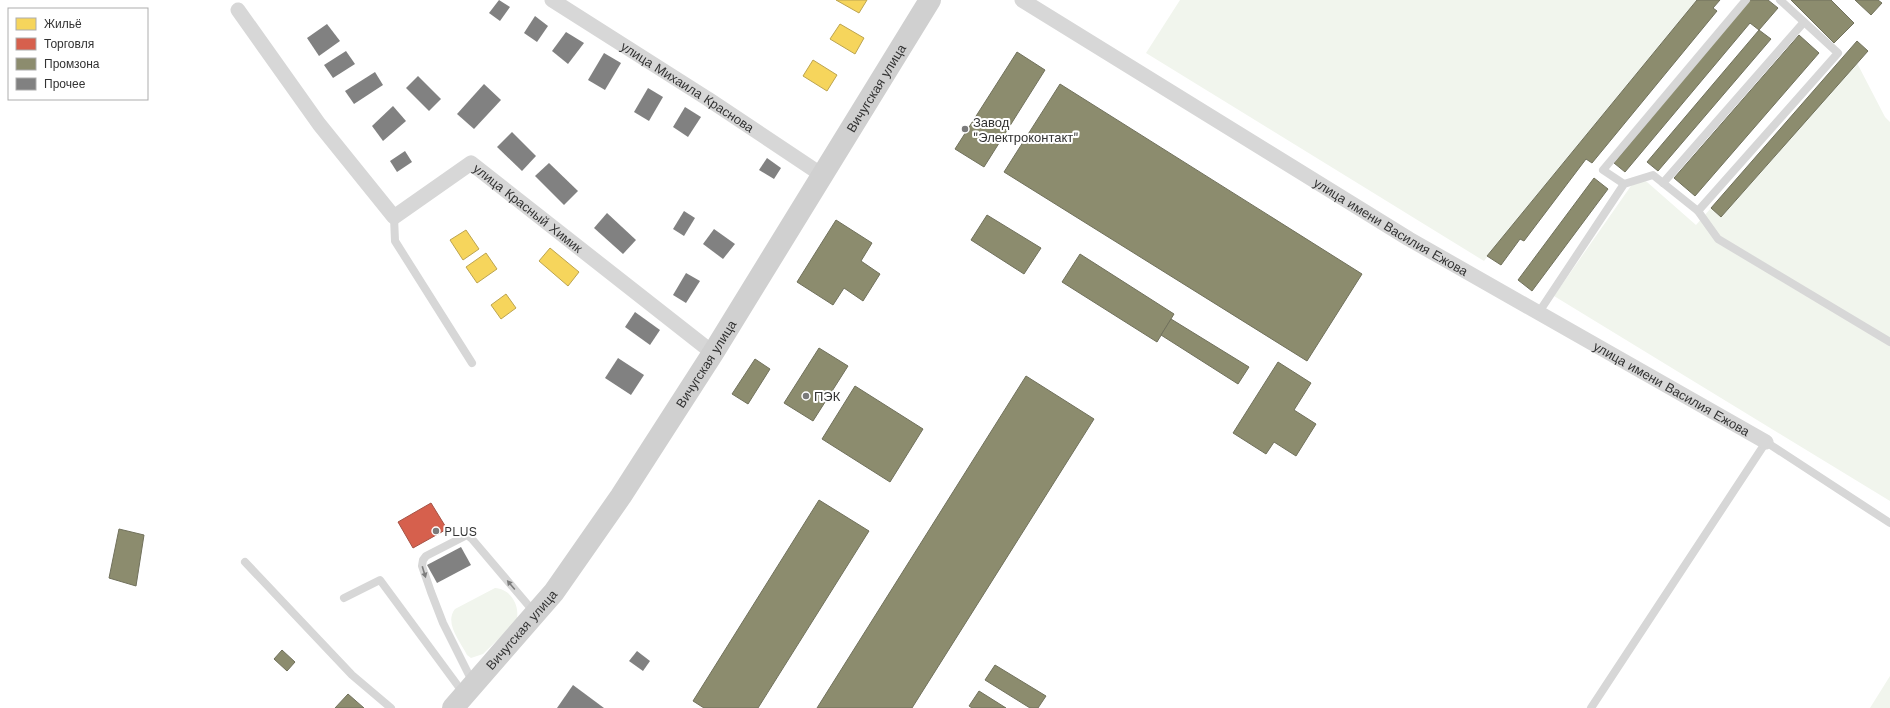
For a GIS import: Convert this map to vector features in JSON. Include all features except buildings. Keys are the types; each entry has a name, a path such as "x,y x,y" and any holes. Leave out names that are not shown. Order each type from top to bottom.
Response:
{"main road":[{"name":"Вичугская улица","path":"464,696 536,614 573,567 621,496 713,353 930,0"}],"street":[{"name":"улица Михаила Краснова","path":"552,0 708,99 822,175"},
{"name":"улица имени Василия Ежова","path":"1022,0 1409,239 1766,442"},
{"path":"238,10 319,124 394,217"},
{"name":"улица Красный Химик","path":"394,217 471,163 713,353"}],"lane":[{"path":"1624,184 1603,170 1746,0"},
{"path":"1698,211 1838,53 1780,0"},
{"path":"1663,183 1804,22"},
{"path":"1538,312 1624,184 1653,175 1698,211 1718,239 1890,342"},
{"path":"394,217 395,241 472,364"},
{"path":"1591,708 1766,442 1890,523"},
{"path":"464,696 443,622 430,592 422,566 423,560 426,556 467,535 536,614"},
{"path":"246,562 352,675 391,708"},
{"path":"344,598 380,580 464,696"}],"shaded area":[{"path":"1180,0 1697,0 1484,261 1146,53"},
{"path":"1857,63 1885,117 1890,122 1890,501 1554,296 1633,183 1641,179 1647,182 1696,225 1711,208 1721,217"},
{"path":"495,588 506,592 514,600 517,611 516,622 483,654 471,658 467,655 454,632 451,620 452,614 455,609"},
{"path":"1890,676 1890,708 1870,708"}],"place":[{"name":"Завод \"Электроконтакт\"","path":"965,129"},
{"name":"ПЭК","path":"806,396"},
{"name":"PLUS","path":"436,531"}]}
